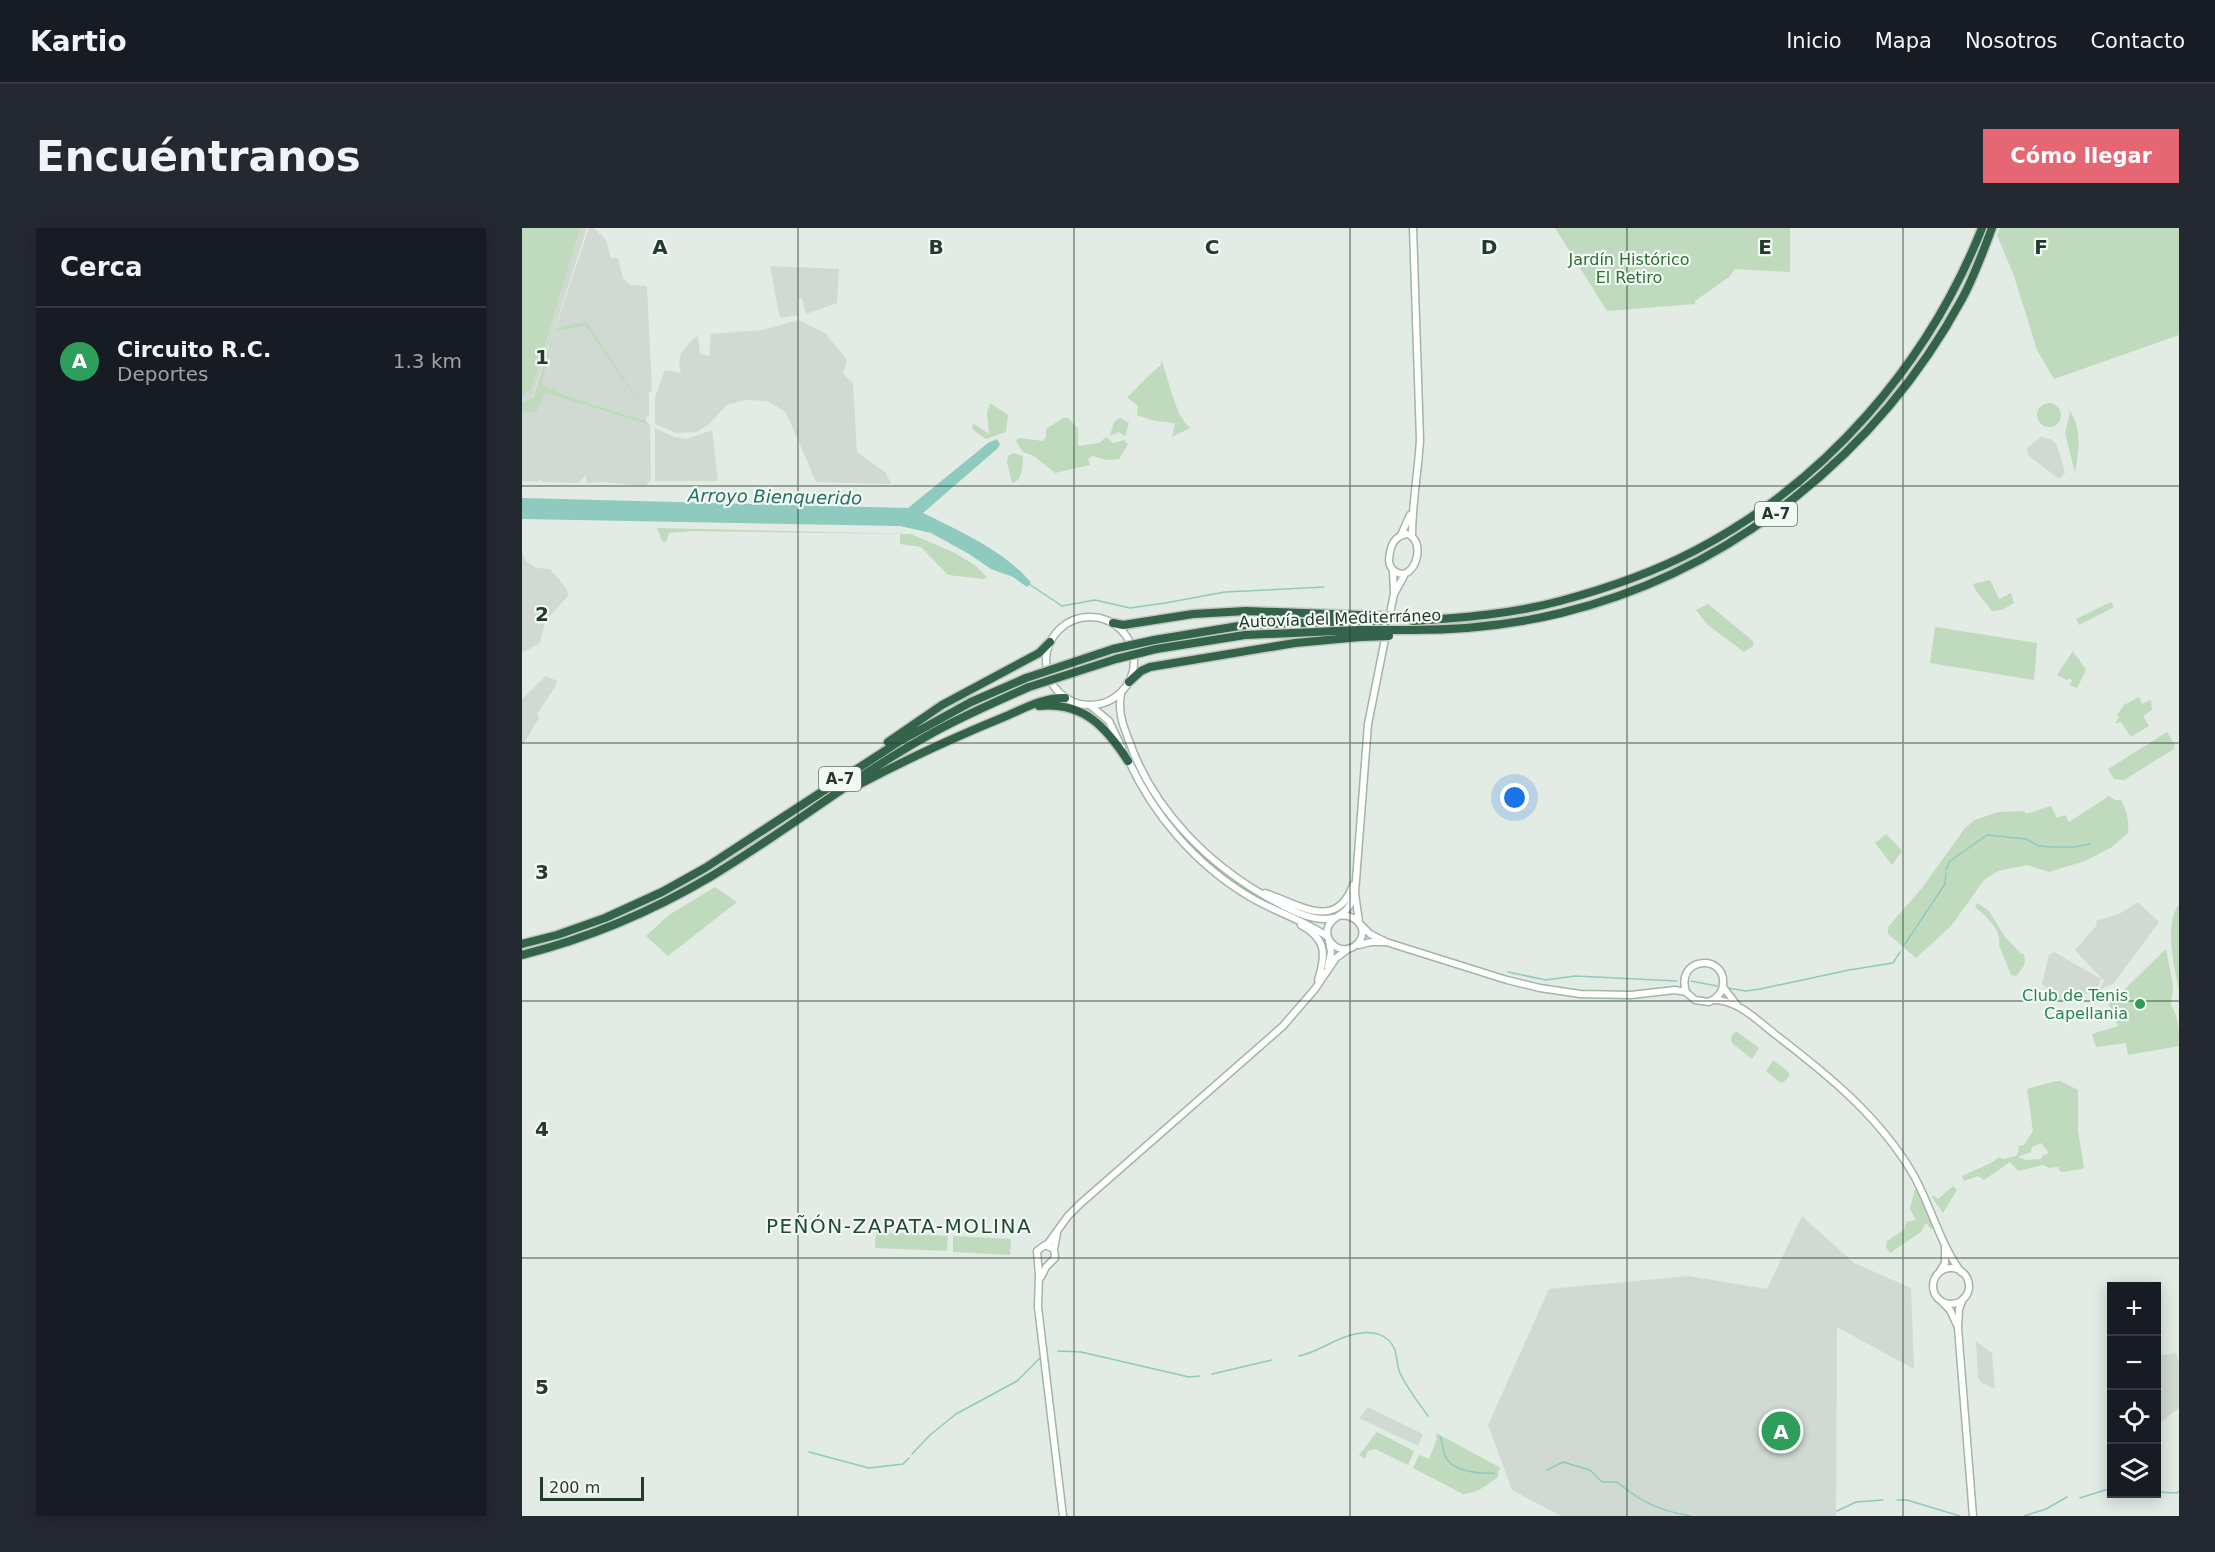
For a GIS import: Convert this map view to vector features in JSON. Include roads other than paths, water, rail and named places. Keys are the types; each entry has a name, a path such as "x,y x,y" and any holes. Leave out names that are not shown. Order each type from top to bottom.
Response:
{"highway":[{"name":"Autovía del Mediterráneo","path":"522,944 557,935 605,918 662,892 705,868 924,727 971,702 1026,678 1113,649 1358,626 1412,626 1453,630 1509,624 1562,613 1620,596 1701,559 1776,514 1829,469 1877,420 1921,364 1962,299 1992,228"},
{"name":"Autovía del Mediterráneo","path":"1412,626 1520,610 1558,602 1618,584 1695,551 1769,505 1830,453 1869,413 1913,358 1953,293 1982,229"},
{"path":"1113,623 1123,624 1246,611 1358,626 1412,626"},
{"path":"1130,682 1141,671 1150,667 1295,643 1358,626"},
{"path":"814,796 860,761 942,705 1039,653 1050,642"},
{"name":"Autovía del Mediterráneo","path":"522,955 609,928 667,901 711,876 926,736 975,711 1029,687 1155,645"},
{"path":"819,804 923,751 1018,711 1056,697 1065,698"},
{"path":"1018,711 1039,706 1057,706 1074,710 1094,719 1108,732 1128,761"}],"main road":[{"path":"1394,594 1405,574 1414,564 1418,550 1412,536 1412,512 1418,475 1420,440 1413,228"},
{"path":"1039,1282 1043,1271 1055,1258 1050,1247 1068,1216 1283,1026 1315,989 1336,958 1360,941 1362,934 1355,893 1368,724 1394,594 1393,570 1389,562 1392,546 1394,540 1401,535 1412,512"},
{"path":"1401,535 1412,536"},
{"path":"1393,570 1405,574"},
{"path":"1101,618 1113,623 1123,631 1134,652 1135,665 1130,682 1121,694 1105,703 1082,705 1065,698 1056,690 1046,667 1050,642 1059,630 1077,619 1101,618"},
{"path":"1121,694 1119,709 1121,719 1136,759 1152,789 1172,818 1198,846 1228,873 1253,890 1311,918 1325,920 1348,915 1370,934 1386,942 1507,980 1562,992 1631,995 1665,991 1686,992 1695,1000 1702,1002 1723,1000 1740,1008 1824,1072 1879,1126 1912,1173 1934,1216 1951,1259 1968,1282 1968,1288 1959,1309 1958,1328 1972,1515"},
{"path":"1091,706 1109,721 1128,761 1166,822 1192,852 1232,885 1315,935 1323,949 1324,962 1315,989"},
{"path":"1253,890 1312,911 1325,912 1337,908 1346,900 1357,873"},
{"path":"1328,968 1331,952 1328,926 1350,906 1355,893"},
{"path":"1280,913 1309,924 1337,948 1348,950"},
{"path":"1355,946 1371,942 1386,942"},
{"path":"1665,991 1680,983 1691,967 1709,963 1720,971 1724,981 1720,994 1713,1000"},
{"path":"1684,978 1686,992"},
{"path":"1723,987 1740,1008"},
{"path":"1944,1243 1945,1263 1933,1286 1936,1296 1950,1310 1958,1328"},
{"path":"1050,1247 1039,1248 1036,1254 1039,1282 1038,1307 1063,1516"},
{"path":"1038,1260 1049,1263"},
{"path":"1939,1273 1950,1269 1962,1272"},
{"path":"1941,1302 1952,1304 1963,1299"}],"water":[{"path":"997,439 1000,444 998,448 923,513 966,534 995,552 1021,572 1031,583 1027,587 1013,577 991,569 931,533 900,526 522,519 522,498 908,508 988,443"}],"waterway":[{"path":"1029,584 1062,606 1095,600 1130,608 1225,592 1324,587"},
{"path":"1946,870 1950,861 1987,835 2026,839 2039,846 2074,847 2090,844"},
{"path":"1905,944 1945,884 1946,873"},
{"path":"1728,988 1746,991 1760,989 1893,963 1900,952"},
{"path":"1508,972 1546,980 1575,976 1677,981"},
{"path":"1691,981 1717,986"},
{"path":"1299,1356 1355,1334 1367,1332 1383,1336 1392,1344 1403,1379 1428,1416"},
{"path":"1058,1351 1081,1352 1189,1377 1200,1376"},
{"path":"912,1454 930,1435 956,1414 1017,1381 1040,1358"},
{"path":"1212,1374 1272,1360"},
{"path":"1440,1436 1445,1455 1453,1465 1466,1471 1494,1473"},
{"path":"809,1452 869,1468 903,1464 909,1458"},
{"path":"1547,1470 1563,1462 1590,1470 1602,1482 1617,1482 1651,1505 1691,1516"},
{"path":"2080,1498 2107,1490"},
{"path":"2161,1492 2177,1493 2179,1491"},
{"path":"2024,1516 2046,1509 2067,1497"},
{"path":"1837,1511 1856,1502 1883,1500"},
{"path":"1897,1500 1907,1500 1960,1516"}],"place":[{"name":"Club de Tenis Capellania","path":"2140,1004"},
{"name":"Circuito R.C.","path":"1781,1431"}],"district":[{"name":"PEÑÓN-ZAPATA-MOLINA","path":"899,1226"}],"park label":[{"name":"Jardín Histórico El Retiro","path":"1629,268"}],"water label":[{"name":"Arroyo Bienquerido","path":"775,497"}]}
